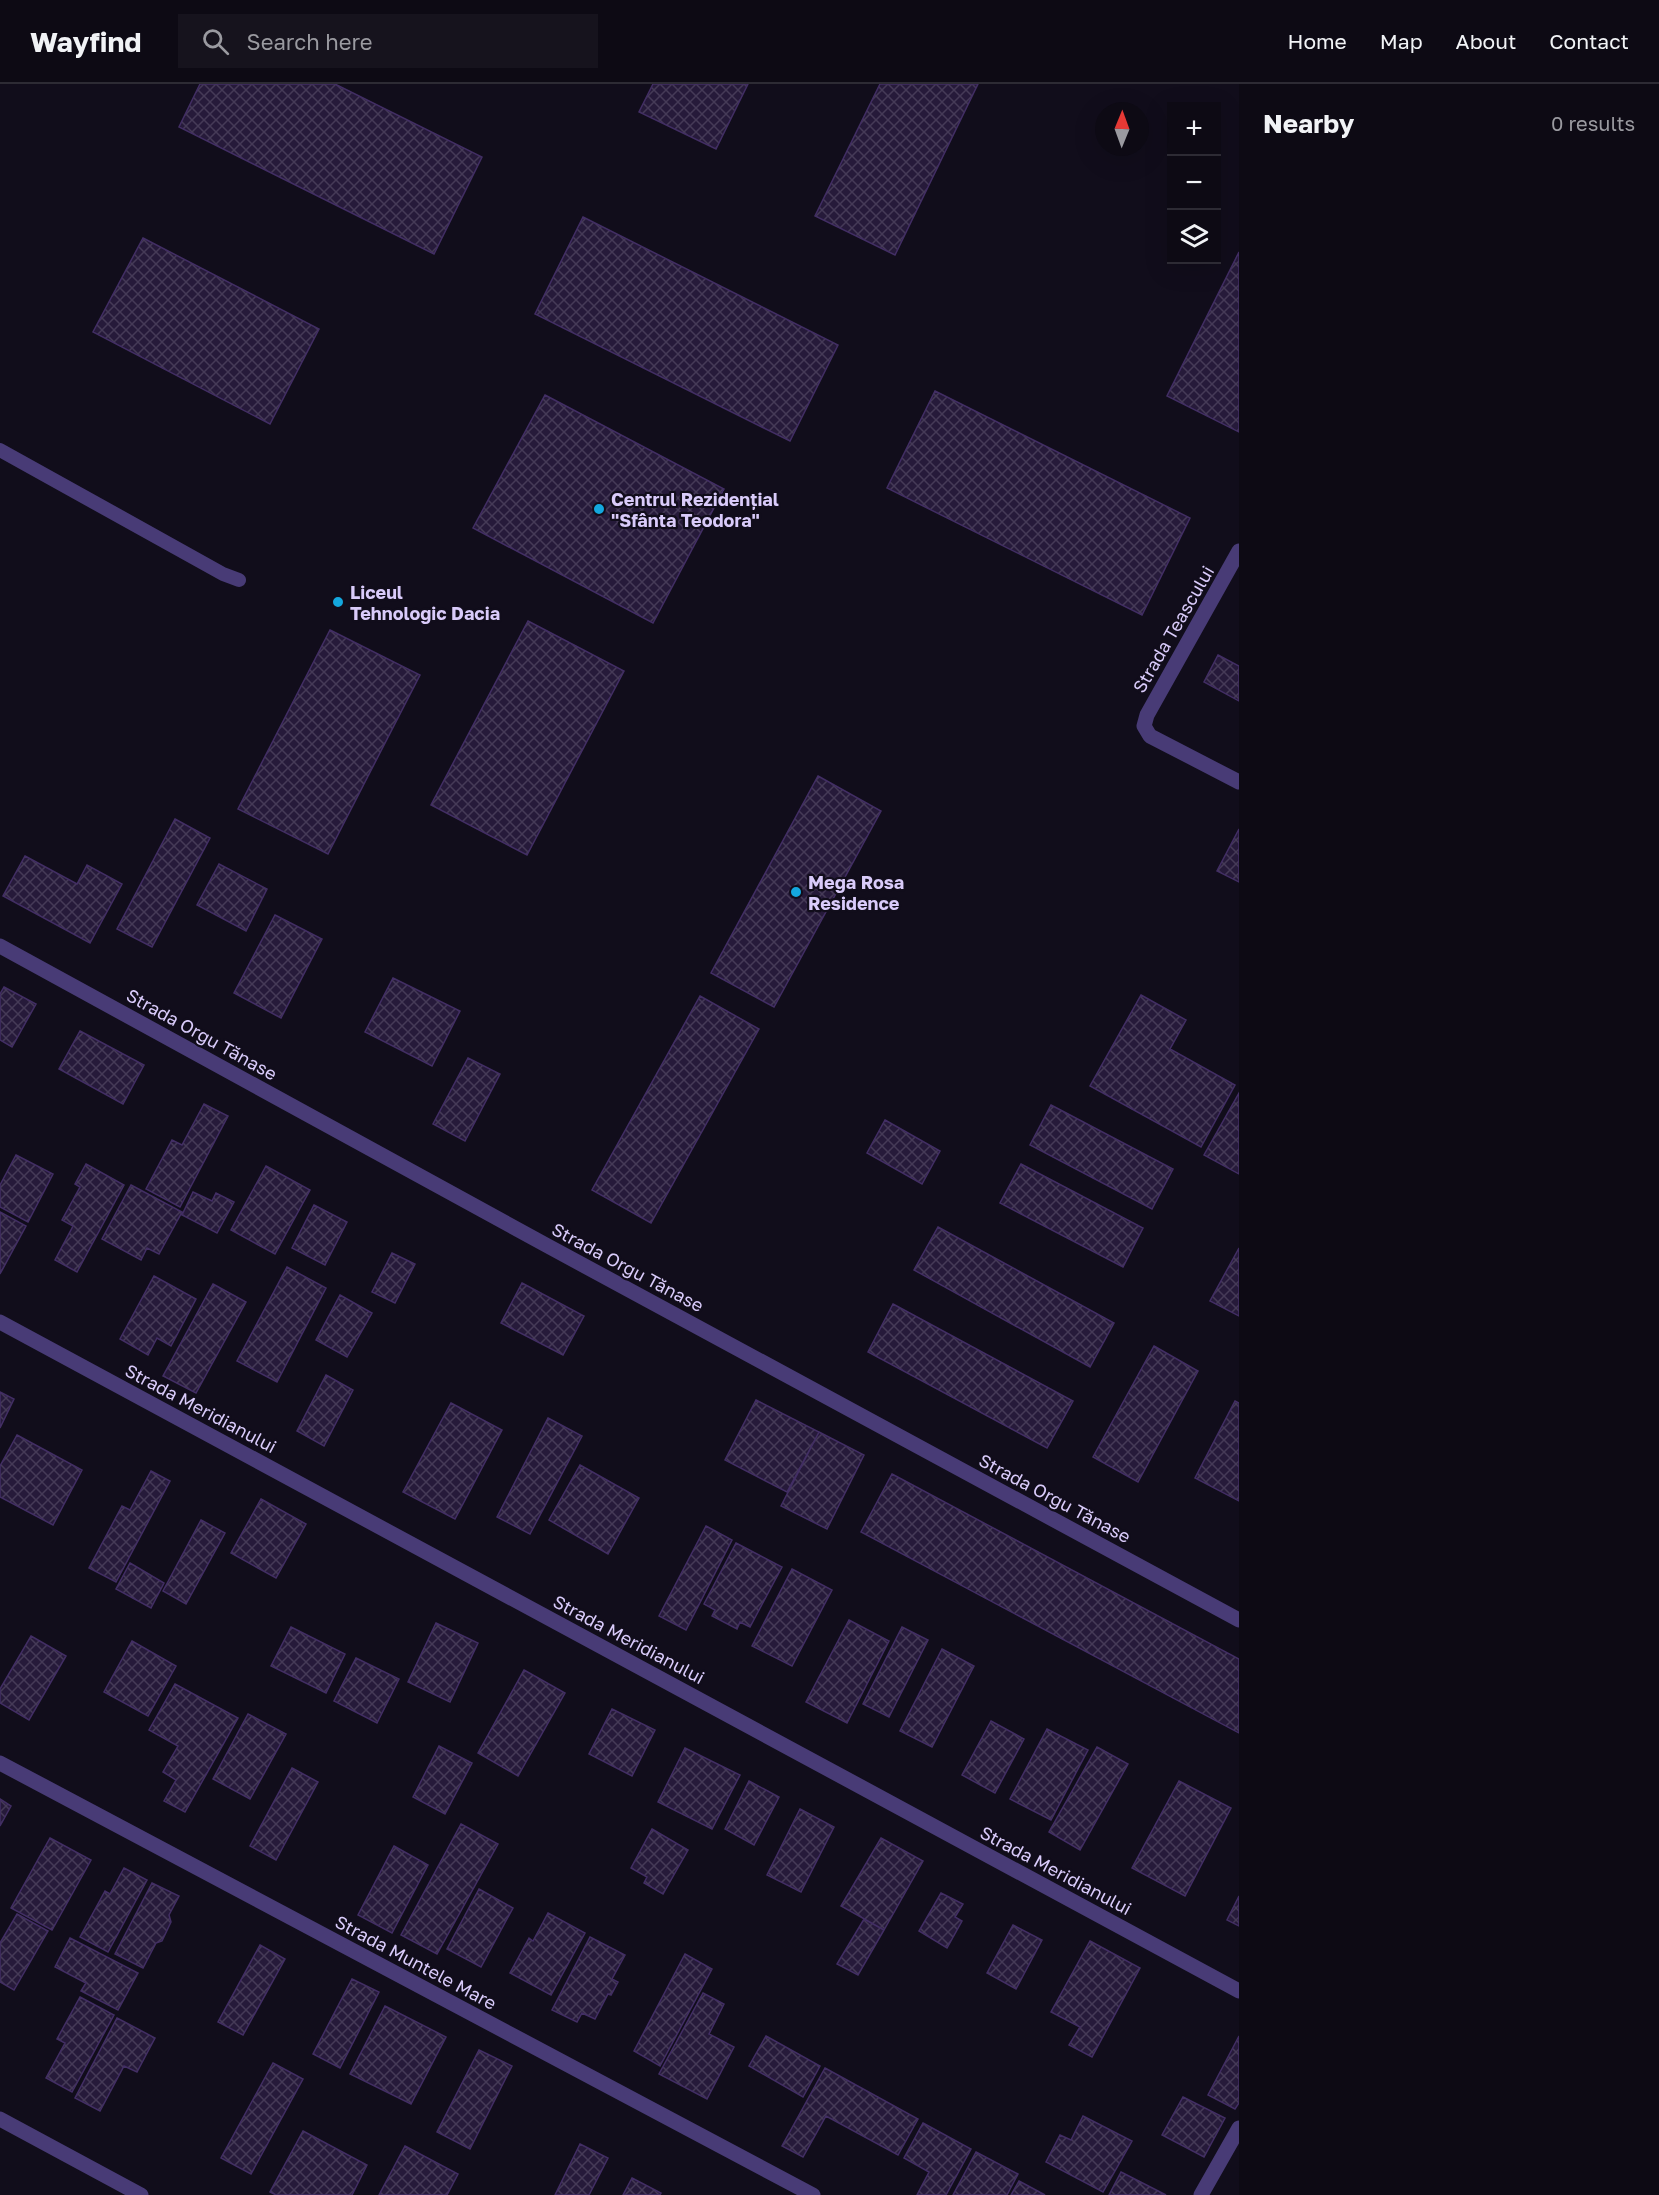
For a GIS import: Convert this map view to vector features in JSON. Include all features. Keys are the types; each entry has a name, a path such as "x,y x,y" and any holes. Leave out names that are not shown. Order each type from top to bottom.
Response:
{"street":[{"name":"Strada Teascului","path":"1239,551 1147,715 1144,726 1150,736 1239,782"},
{"name":"Strada Orgu Tănase","path":"0,946 1239,1620"},
{"name":"Strada Meridianului","path":"0,1322 1239,1991"},
{"name":"Strada Muntele Mare","path":"0,1763 813,2195"},
{"path":"0,2119 141,2195"},
{"path":"1201,2195 1239,2128"}],"lane":[{"path":"0,450 223,574 239,579"}],"building":[{"path":"200,84 335,84 482,157 434,254 179,127"},
{"path":"653,84 748,84 716,149 639,112"},
{"path":"880,84 978,84 895,255 815,216"},
{"path":"583,217 838,345 790,441 535,314"},
{"path":"143,238 319,329 270,424 93,332"},
{"path":"1239,252 1239,432 1167,396"},
{"path":"935,391 1190,518 1142,615 887,488"},
{"name":"Centrul Rezidențial \"Sfânta Teodora\"","path":"545,395 724,489 653,623 473,528"},
{"path":"528,621 624,671 527,855 431,805"},
{"path":"330,630 420,675 328,854 238,809"},
{"path":"1218,655 1239,666 1239,701 1204,682"},
{"name":"Mega Rosa Residence","path":"818,776 881,811 774,1007 711,973"},
{"path":"175,819 210,838 152,947 117,929"},
{"path":"1239,829 1239,882 1217,871"},
{"path":"25,856 77,884 87,865 122,884 90,943 3,896"},
{"path":"219,864 267,889 246,931 197,905"},
{"path":"275,915 322,939 281,1018 234,993"},
{"path":"393,978 460,1011 432,1066 365,1032"},
{"path":"4,987 36,1004 12,1047 0,1040 0,994"},
{"path":"1141,995 1186,1020 1170,1049 1235,1085 1201,1147 1090,1086"},
{"path":"700,996 759,1029 651,1223 592,1190"},
{"path":"80,1031 144,1065 123,1104 59,1069"},
{"path":"468,1058 500,1074 465,1141 433,1124"},
{"path":"1239,1093 1239,1174 1204,1155"},
{"path":"204,1104 228,1116 180,1207 146,1189 172,1140 182,1145"},
{"path":"1051,1105 1173,1169 1152,1209 1030,1145"},
{"path":"885,1120 940,1151 922,1184 867,1153"},
{"path":"16,1155 53,1174 28,1222 0,1207 0,1185"},
{"path":"86,1164 124,1185 77,1272 55,1260 73,1226 62,1220 80,1187 75,1184"},
{"path":"1021,1164 1143,1228 1123,1267 1000,1203"},
{"path":"266,1166 310,1190 275,1254 231,1230"},
{"path":"131,1185 182,1212 159,1254 147,1248 141,1260 102,1239"},
{"path":"193,1192 212,1201 216,1193 234,1202 217,1233 182,1215"},
{"path":"314,1205 347,1222 325,1265 292,1248"},
{"path":"0,1212 26,1226 0,1274"},
{"path":"938,1227 1114,1323 1090,1367 914,1270"},
{"path":"1239,1248 1239,1316 1210,1301"},
{"path":"392,1253 415,1264 395,1303 372,1292"},
{"path":"287,1267 326,1288 277,1382 237,1361"},
{"path":"154,1276 196,1299 171,1346 157,1338 148,1355 120,1339"},
{"path":"522,1283 584,1316 563,1355 501,1323"},
{"path":"213,1284 246,1302 196,1393 163,1376"},
{"path":"340,1295 372,1313 347,1357 316,1340"},
{"path":"893,1304 1073,1401 1047,1448 868,1352"},
{"path":"1154,1346 1198,1371 1138,1482 1093,1457"},
{"path":"326,1375 353,1390 324,1446 297,1431"},
{"path":"0,1392 14,1399 0,1428"},
{"path":"756,1400 819,1432 787,1492 725,1460"},
{"path":"1235,1401 1239,1403 1239,1501 1195,1478"},
{"path":"451,1403 502,1430 455,1519 403,1492"},
{"path":"548,1418 582,1436 530,1534 497,1517"},
{"path":"819,1432 864,1455 827,1529 781,1506"},
{"path":"17,1435 82,1470 53,1525 0,1497 0,1466"},
{"path":"580,1465 639,1498 608,1554 549,1520"},
{"path":"151,1471 170,1481 116,1582 89,1568 122,1506 130,1510"},
{"path":"892,1474 1239,1659 1239,1733 861,1532"},
{"path":"261,1499 306,1524 276,1578 231,1553"},
{"path":"201,1520 225,1533 186,1604 163,1591"},
{"path":"706,1526 732,1540 686,1630 659,1616"},
{"path":"736,1543 782,1567 750,1627 740,1622 737,1629 712,1616 715,1610 704,1604"},
{"path":"130,1563 164,1583 151,1608 116,1589"},
{"path":"792,1569 832,1590 792,1666 752,1646"},
{"path":"849,1620 889,1641 847,1723 806,1702"},
{"path":"436,1623 478,1643 450,1702 408,1682"},
{"path":"291,1627 345,1654 326,1693 271,1666"},
{"path":"902,1627 928,1640 889,1717 863,1704"},
{"path":"31,1636 66,1656 29,1720 0,1703 0,1689"},
{"path":"132,1641 176,1666 148,1716 104,1692"},
{"path":"942,1649 974,1666 932,1747 900,1731"},
{"path":"356,1658 399,1679 377,1723 334,1701"},
{"path":"524,1670 565,1693 518,1776 478,1753"},
{"path":"175,1684 238,1718 185,1812 164,1801 176,1780 163,1772 178,1746 149,1730"},
{"path":"612,1709 655,1730 632,1776 589,1754"},
{"path":"248,1714 286,1734 250,1799 213,1779"},
{"path":"991,1721 1024,1739 995,1793 962,1775"},
{"path":"1047,1729 1088,1750 1051,1820 1010,1799"},
{"path":"439,1746 472,1763 445,1814 413,1797"},
{"path":"1097,1747 1128,1764 1080,1850 1049,1832"},
{"path":"685,1748 740,1775 712,1829 658,1802"},
{"path":"292,1768 318,1782 276,1860 250,1846"},
{"path":"749,1781 779,1797 754,1845 725,1829"},
{"path":"1179,1781 1231,1808 1185,1896 1132,1868"},
{"path":"0,1799 11,1806 0,1826"},
{"path":"800,1809 834,1827 801,1892 767,1875"},
{"path":"461,1824 498,1844 437,1954 401,1935"},
{"path":"652,1829 688,1850 663,1894 644,1883 647,1877 631,1868"},
{"path":"50,1838 91,1860 52,1930 11,1908"},
{"path":"881,1838 923,1861 884,1930 841,1906"},
{"path":"394,1846 428,1865 392,1933 358,1915"},
{"path":"124,1868 147,1880 108,1952 80,1937 105,1891 110,1894"},
{"path":"152,1883 179,1896 169,1915 171,1922 162,1941 156,1943 143,1968 115,1954"},
{"path":"479,1889 513,1908 481,1967 447,1949"},
{"path":"941,1893 963,1904 955,1917 962,1921 947,1948 919,1931"},
{"path":"1239,1896 1239,1926 1227,1920"},
{"path":"548,1913 585,1933 551,1995 510,1973 529,1938 533,1941"},
{"path":"17,1914 48,1931 14,1990 0,1982 0,1943"},
{"path":"864,1919 884,1930 858,1975 837,1964"},
{"path":"1013,1925 1042,1940 1016,1989 987,1973"},
{"path":"590,1937 625,1955 612,1979 618,1982 611,1995 608,1994 595,2019 582,2013 577,2022 552,2010"},
{"path":"70,1938 138,1973 118,2010 81,1991 86,1983 55,1967"},
{"path":"1090,1941 1140,1968 1092,2057 1069,2045 1080,2027 1051,2012"},
{"path":"260,1945 285,1959 243,2035 218,2022"},
{"path":"685,1954 712,1969 660,2066 634,2051"},
{"path":"352,1979 379,1992 340,2068 313,2054"},
{"path":"703,1993 724,2004 709,2034 734,2047 707,2099 659,2074"},
{"path":"80,1997 114,2015 72,2092 46,2078 65,2043 57,2039"},
{"path":"385,2006 446,2037 411,2104 350,2074"},
{"path":"117,2018 155,2038 137,2072 124,2066 100,2111 75,2098"},
{"path":"766,2036 820,2066 803,2097 749,2066"},
{"path":"1239,2036 1239,2103 1235,2109 1208,2095"},
{"path":"479,2050 512,2066 470,2149 437,2132"},
{"path":"273,2063 303,2079 251,2174 221,2158"},
{"path":"825,2068 918,2119 898,2155 826,2116 803,2157 782,2146"},
{"path":"1183,2097 1225,2118 1204,2157 1162,2135"},
{"path":"1083,2116 1132,2141 1103,2192 1046,2162 1060,2135 1071,2140"},
{"path":"923,2123 971,2149 946,2195 917,2195 929,2172 904,2158"},
{"path":"303,2131 367,2165 352,2195 276,2195 270,2192"},
{"path":"580,2144 608,2158 589,2195 555,2195"},
{"path":"405,2146 458,2174 447,2195 379,2195"},
{"path":"976,2152 1018,2174 1007,2195 953,2195"},
{"path":"1121,2172 1166,2195 1109,2195"},
{"path":"632,2178 661,2193 660,2195 623,2195"},
{"path":"1019,2181 1045,2195 1011,2195"}],"place":[{"name":"Centrul Rezidențial \"Sfânta Teodora\"","path":"599,509"},
{"name":"Liceul Tehnologic Dacia","path":"338,602"},
{"name":"Mega Rosa Residence","path":"796,892"}]}
